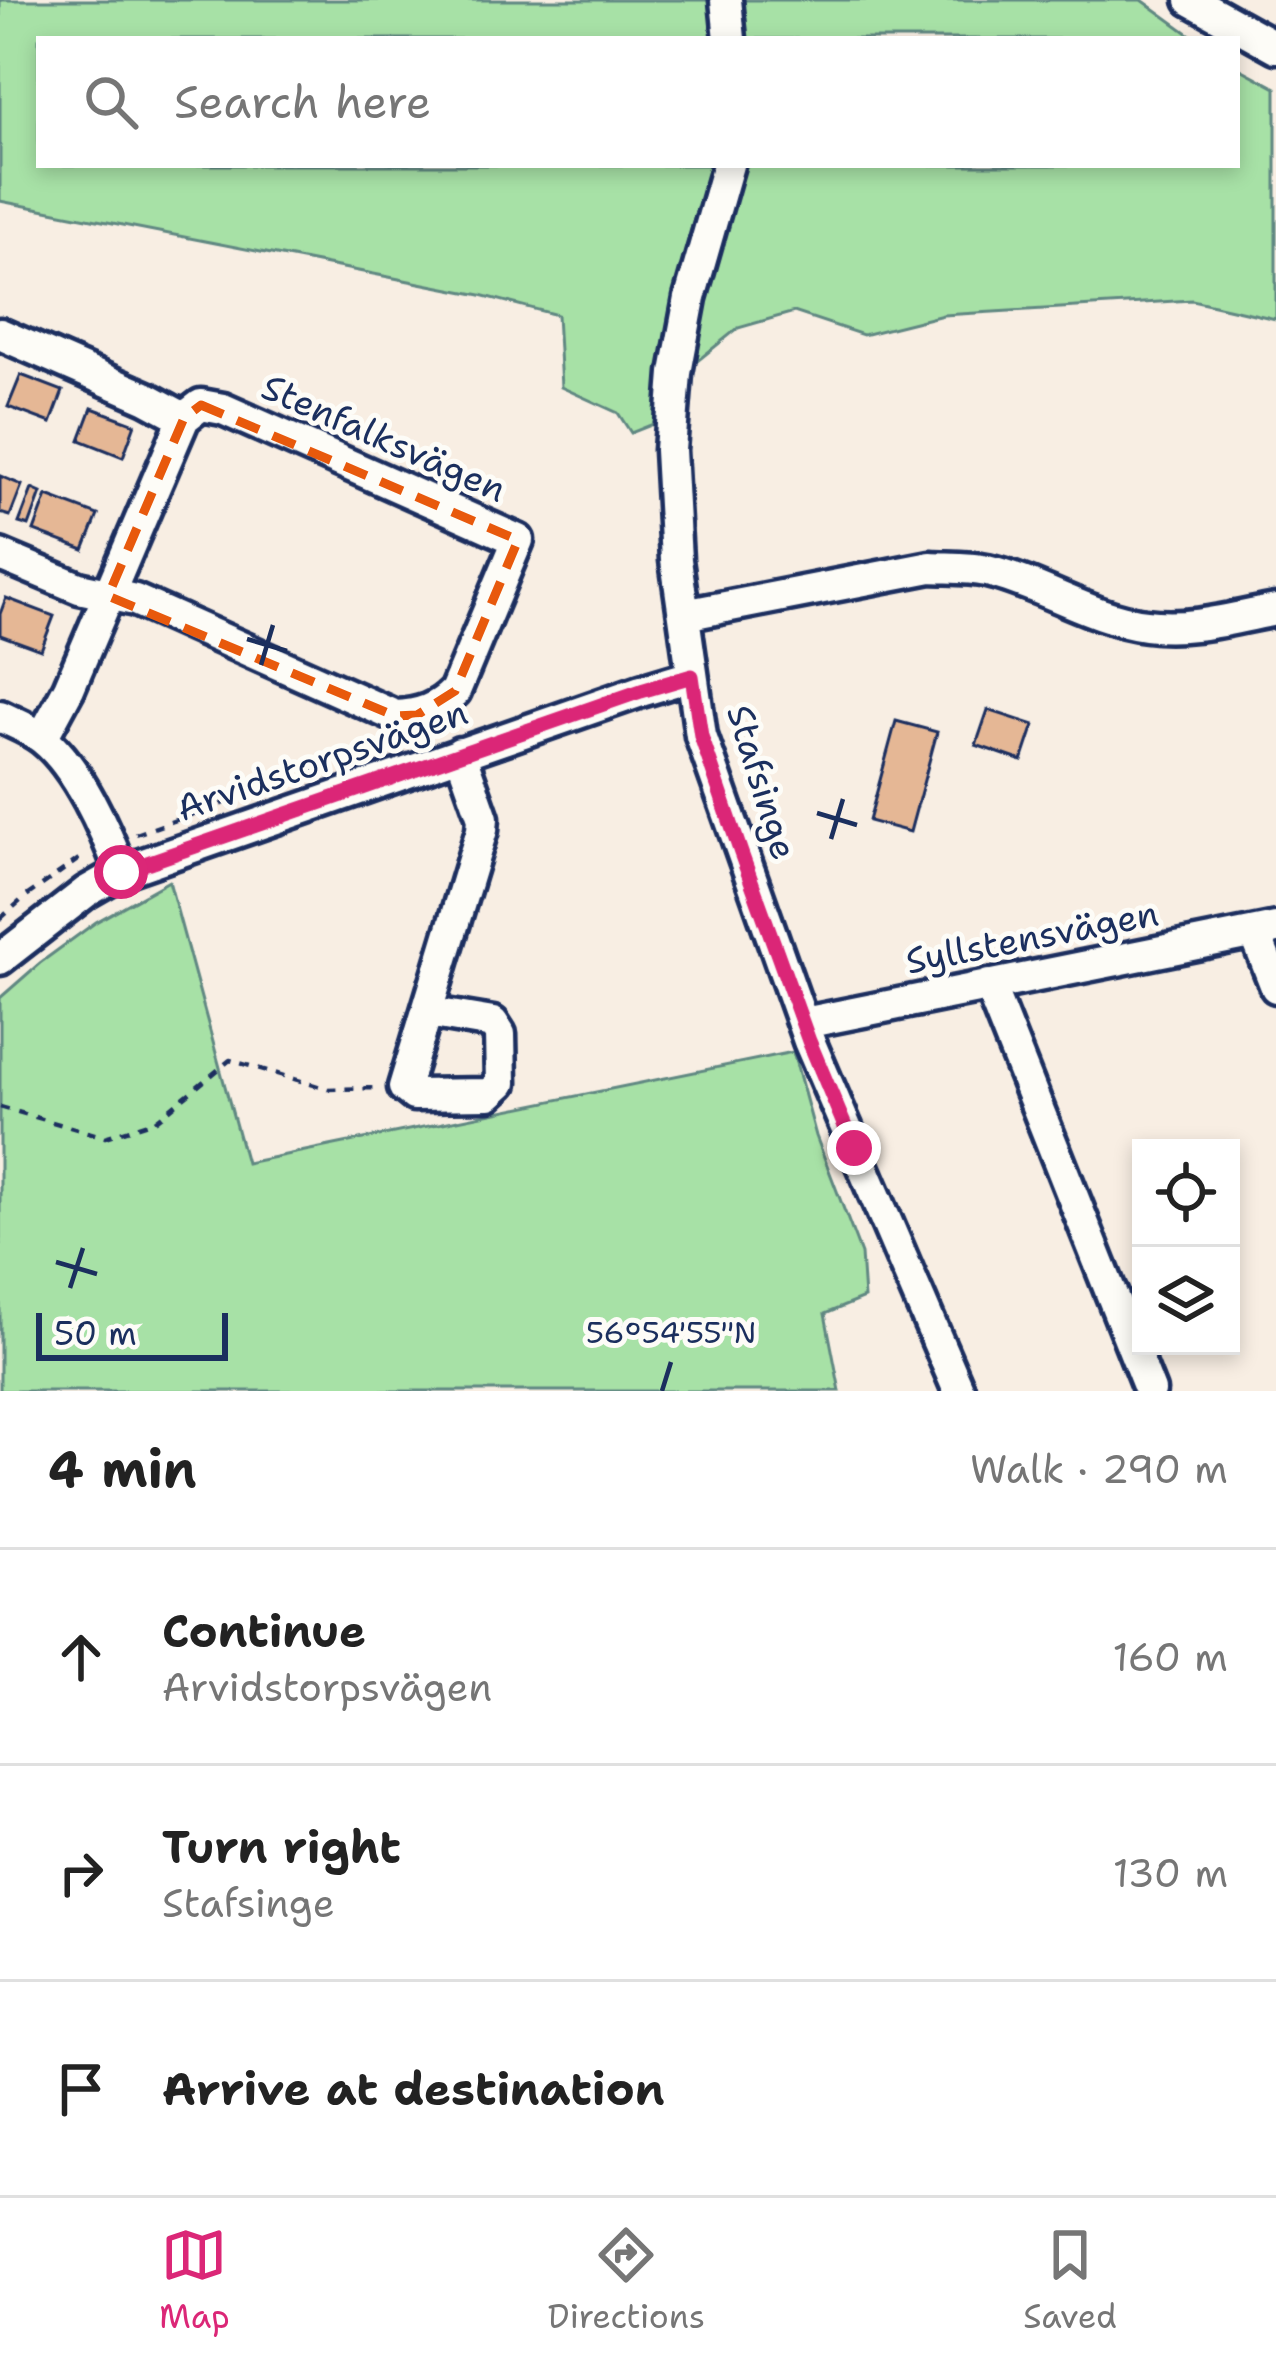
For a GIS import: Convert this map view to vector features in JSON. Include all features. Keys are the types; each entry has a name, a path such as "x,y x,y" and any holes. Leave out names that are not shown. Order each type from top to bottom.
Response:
{"street":[{"path":"726,0 730,36"},
{"path":"1191,0 1276,46"},
{"name":"Stafsinge","path":"727,168 690,298 676,374 670,450 676,560 701,736 804,1023 959,1391"},
{"name":"Stenfalksvägen","path":"0,334 184,418 201,405 223,409 518,540 454,691 444,703 417,716 395,716 136,600 79,588 0,555"},
{"path":"42,738 69,688 184,418"},
{"path":"685,615 931,567 992,572 1110,618 1147,626 1183,627 1276,610"},
{"name":"Arvidstorpsvägen","path":"0,959 86,892 121,872 692,676"},
{"path":"0,716 42,738 62,760 95,810 121,872"},
{"path":"427,1012 493,1023 500,1034 500,1083 488,1094 414,1095 404,1087 482,830 483,818 460,753"},
{"path":"1265,930 1276,987"},
{"name":"Syllstensvägen","path":"804,1023 1265,930"},
{"path":"989,985 1150,1391"}],"path":[{"path":"0,1107 105,1136 155,1121 230,1060 328,1089 404,1087"}],"highlighted area":[{"path":"201,405 518,540 455,691 417,715 395,716 108,596 184,418"}],"green space":[{"path":"0,0 1142,0 1192,36 36,36 36,168 1240,168 1240,69 1276,88 1276,319 1192,300 943,315 863,335 794,312 738,328 691,366 656,423 631,433 618,413 561,387 557,315 481,295 0,201"},
{"path":"169,881 246,1163 793,1052 816,1136 861,1254 864,1298 825,1314 840,1391 0,1391 0,998 96,922"}],"building":[{"path":"21,375 63,391 51,423 8,407"},
{"path":"92,408 135,424 123,457 80,440"},
{"path":"0,476 22,485 10,516 0,513"},
{"path":"32,489 41,493 29,526 19,523"},
{"path":"47,496 98,515 84,550 34,531"},
{"path":"6,598 54,616 41,650 0,635"},
{"path":"988,710 1034,725 1022,761 976,745"},
{"path":"896,721 937,732 910,832 869,821"}],"route":[{"path":"121,872 692,676 701,736 741,853 809,1041 854,1148"}]}
